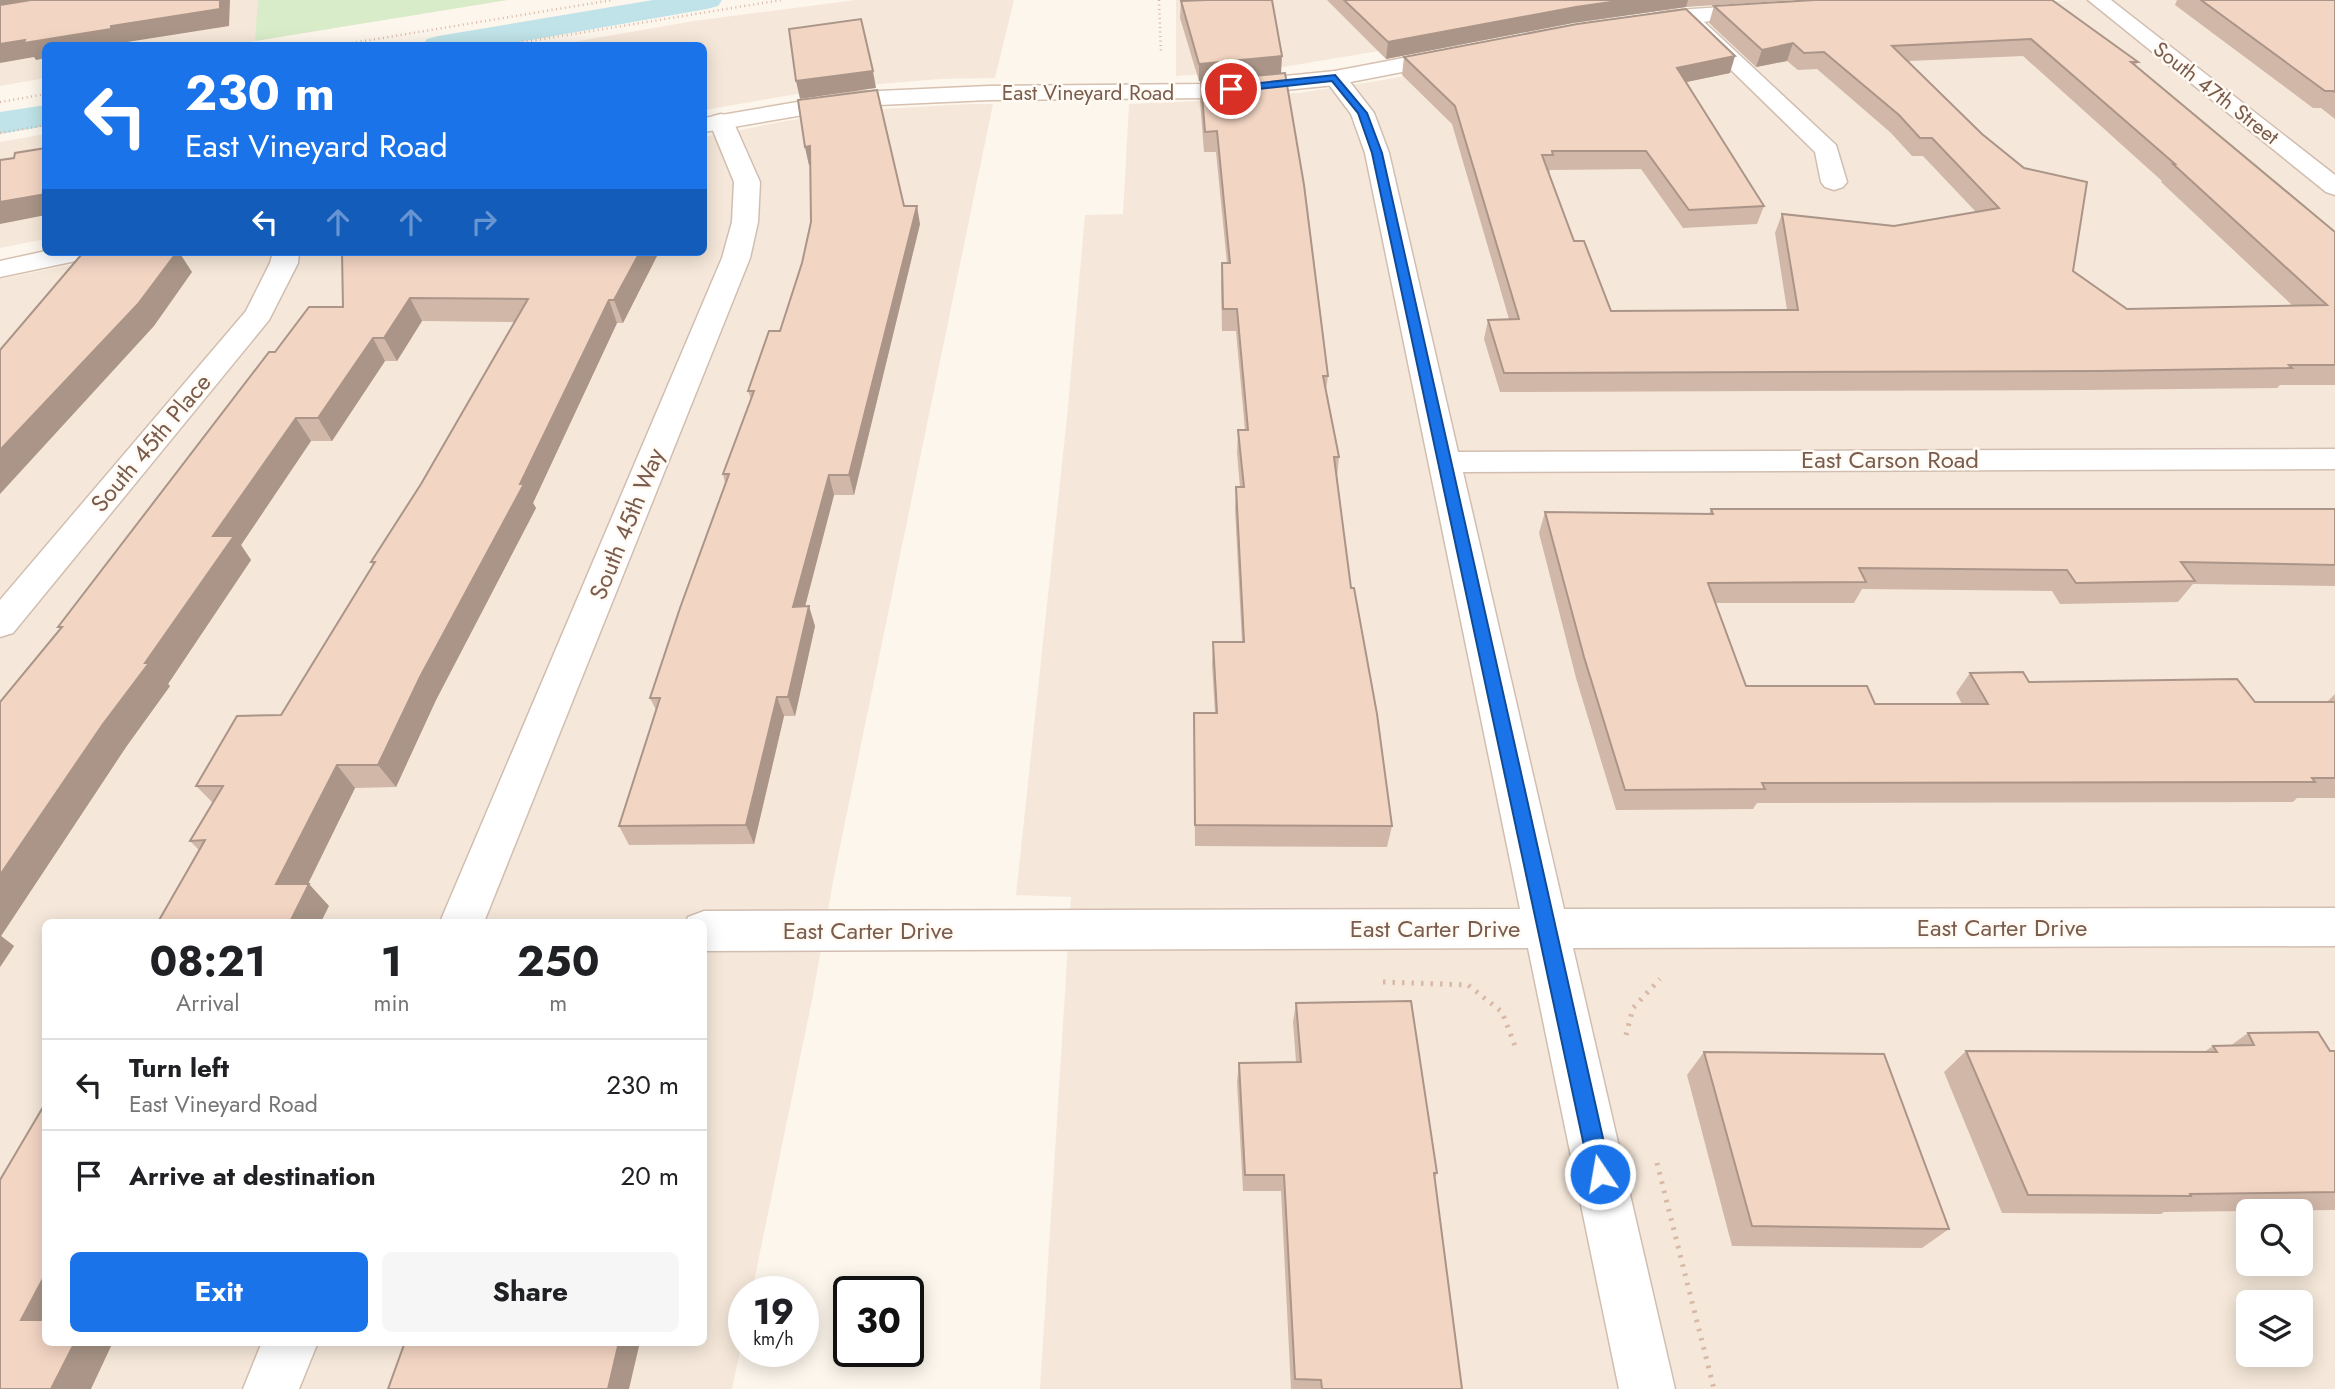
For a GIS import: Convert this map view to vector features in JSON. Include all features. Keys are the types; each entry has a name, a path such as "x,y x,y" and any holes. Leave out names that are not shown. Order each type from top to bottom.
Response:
{"street":[{"name":"South 47th Street","path":"2098,0 2334,186"},
{"path":"1623,25 1686,16 1781,10"},
{"path":"1686,16 1827,150 1834,182"},
{"name":"East Vineyard Road","path":"712,123 856,99 989,93 1162,93 1335,78 1480,50"},
{"path":"1335,78 1362,113 1377,153 1647,1389"},
{"name":"South 45th Way","path":"463,919 736,258 745,222 747,182 712,123"},
{"path":"0,269 61,256"},
{"name":"South 45th Place","path":"0,624 258,314 285,263 286,256"},
{"name":"East Carson Road","path":"1445,462 2335,459"},
{"name":"East Carter Drive","path":"707,931 2335,927"},
{"path":"271,1389 288,1346"}],"path":[{"path":"358,42 612,0"},
{"path":"524,42 781,0"},
{"path":"1159,0 1162,93"},
{"path":"0,102 42,95"},
{"path":"0,133 42,126"},
{"path":"1625,1038 1633,1007 1661,978 1674,978"},
{"path":"1383,982 1468,985 1502,1012 1516,1048"},
{"path":"1656,1159 1714,1389"}],"shaded area":[{"path":"0,0 507,0 248,42 42,42 42,79 0,86"},
{"path":"855,0 1014,0 995,78 940,79 832,88 707,109 707,42 573,42 694,21"},
{"path":"1176,0 1737,0 1469,36 1271,69 1176,76"},
{"path":"2071,0 2335,0 2335,1389 1040,1389 1071,897 1016,895 1067,417 1085,215 1123,214 1129,104 1298,93 1648,31"},
{"path":"993,104 835,871 812,1000 755,1276 728,1276 728,1367 737,1367 732,1389 0,1389 0,279 116,256 707,256 707,136 785,121 865,110"},
{"path":"42,135 42,240 0,248 0,142"}],"green space":[{"path":"258,0 507,0 255,41"}],"building":[{"path":"31,0 220,0 220,9 24,43 25,40 0,44 0,5"},
{"path":"1272,0 1282,56 1199,64 1181,1"},
{"path":"1344,0 1625,0 1388,42"},
{"path":"1814,0 2052,0 2138,62 2131,62 2335,232 2335,365 2099,371 1504,373 1488,320 1519,319 1455,106 1404,57 1577,24 1686,9 1735,56 1677,68 1764,206 1689,210 1646,151 1552,151 1553,155 1542,155 1574,241 1584,241 1611,311 1798,310 1782,214 1894,226 1999,208 1932,138 1920,138 1899,115 1824,52 1804,53 1793,43 1762,50 1714,6","holes":["2031,39 2175,164 2327,305 2127,309 2073,271 2087,182 2024,168 1982,134 1892,46"]},
{"path":"2201,0 2335,0 2335,92 2325,91"},
{"path":"861,19 873,71 796,81 789,29"},
{"path":"1285,73 1304,185 1328,376 1323,376 1339,457 1334,457 1351,588 1354,588 1377,714 1392,826 1195,825 1194,713 1217,713 1213,642 1244,642 1236,487 1244,487 1238,430 1248,430 1237,309 1223,309 1222,263 1230,263 1217,131 1205,132 1201,81"},
{"path":"877,90 904,206 917,206 849,475 829,475 793,607 809,606 788,697 777,697 746,825 619,826 660,698 650,698 729,474 723,474 754,391 748,391 769,331 780,331 802,263 811,222 810,146 805,147 798,100"},
{"path":"42,149 42,195 0,202 0,160 14,158 15,153"},
{"path":"80,256 174,256 138,304 0,450 0,350"},
{"path":"342,256 638,256 614,300 609,300 520,484 524,484 420,677 378,765 337,765 276,884 309,884 292,919 160,919 205,840 190,841 223,786 196,786 237,716 281,715 375,562 371,562 421,484 528,299 410,298 384,338 373,338 318,418 296,418 213,536 234,536 145,663 149,663 103,724 0,875 0,702 62,627 58,627 269,352 275,352 309,307 343,307"},
{"path":"1711,509 2335,509 2335,565 2181,562 2195,581 2076,583 2067,570 1859,568 1866,582 1708,583 1746,686 1867,686 1875,704 1988,704 1970,673 2023,672 2029,682 2237,679 2255,702 2335,702 2335,778 2312,778 2315,782 1762,783 1765,789 1625,790 1584,657 1545,512 1713,514"},
{"path":"1411,1001 1437,1173 1434,1173 1462,1389 1322,1389 1321,1380 1295,1379 1284,1175 1245,1175 1239,1063 1301,1062 1296,1003"},
{"path":"2318,1032 2330,1051 2335,1051 2335,1192 2190,1194 2191,1196 2028,1195 1966,1051 2217,1052 2213,1046 2254,1045 2248,1033"},
{"path":"1704,1052 1884,1054 1949,1229 1752,1226"},
{"path":"42,1109 42,1281 21,1320 42,1320 42,1346 73,1346 51,1389 0,1389 0,1180"},
{"path":"404,1346 618,1346 608,1389 388,1389"}],"waterway":[{"path":"461,42 707,0"},
{"path":"0,123 42,116"}],"route":[{"path":"1231,89 1335,78 1362,113 1377,153 1600,1174"}]}
